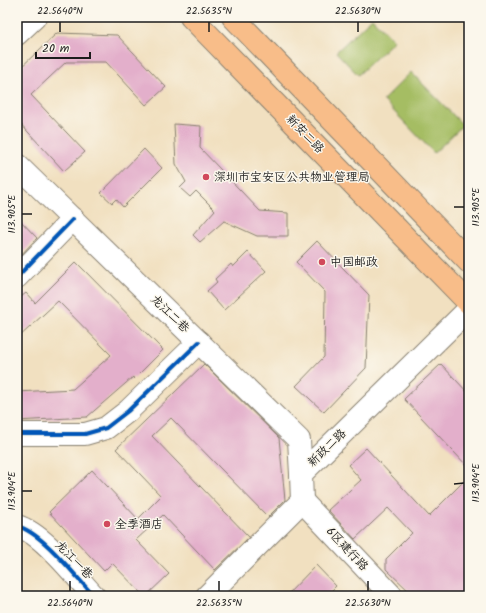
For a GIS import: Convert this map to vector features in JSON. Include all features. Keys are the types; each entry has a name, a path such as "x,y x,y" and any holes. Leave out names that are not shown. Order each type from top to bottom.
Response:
{"main road":[{"name":"新安二路","path":"191,17 469,303"},
{"path":"233,17 469,262"}],"street":[{"path":"17,34 35,17"},
{"name":"龙江二巷","path":"17,165 299,440 301,474"},
{"path":"17,277 73,219"},
{"name":"新政二路","path":"302,501 301,474 469,309"},
{"path":"17,434 85,434 106,428 128,411 199,342"},
{"path":"207,596 302,501"},
{"name":"6区建行路","path":"302,501 392,596"},
{"name":"龙江一巷","path":"17,526 33,533 94,596"}],"green space":[{"path":"372,18 394,41 358,75 336,52"},
{"path":"411,72 463,125 434,153 383,100"}],"building":[{"path":"57,33 117,35 166,87 146,105 106,62 66,62 31,95 85,152 64,171 17,120 17,71"},
{"name":"深圳市宝安区公共物业管理局","path":"174,124 201,126 200,148 260,211 288,213 288,236 257,236 224,221 200,242 193,235 215,210 196,191 190,197 180,188 186,182 176,164"},
{"path":"144,149 162,168 123,207 116,199 112,203 101,193"},
{"path":"17,217 37,238 17,259"},
{"path":"317,241 369,295 366,368 324,412 296,386 324,357 325,292 296,262"},
{"path":"248,252 266,271 224,310 207,291 217,282 215,279 231,264 233,267"},
{"path":"76,262 163,350 134,379 133,377 87,417 17,421 17,392 73,389 111,355 58,301 17,339 17,300 26,293 35,303"},
{"path":"204,364 279,438 285,500 268,517 171,418 152,436 249,537 215,570 163,515 136,540 169,574 146,596 144,596 112,563 104,571 49,512 92,470 138,519 161,496 116,449"},
{"path":"441,364 469,394 469,468 404,399"},
{"path":"366,448 429,516 469,476 469,596 414,596 386,569 386,559 412,533 388,508 355,539 328,510 361,480 348,465"},
{"path":"316,565 336,586 326,596 286,596"}],"cycle path":[{"path":"17,277 73,219"},
{"path":"17,434 85,434 106,428 128,411 199,342"},
{"path":"17,526 27,530 48,546 94,596"}],"place":[{"name":"深圳市宝安区公共物业管理局","path":"206,177"},
{"name":"中国邮政","path":"322,262"},
{"name":"全季酒店","path":"107,524"}]}
